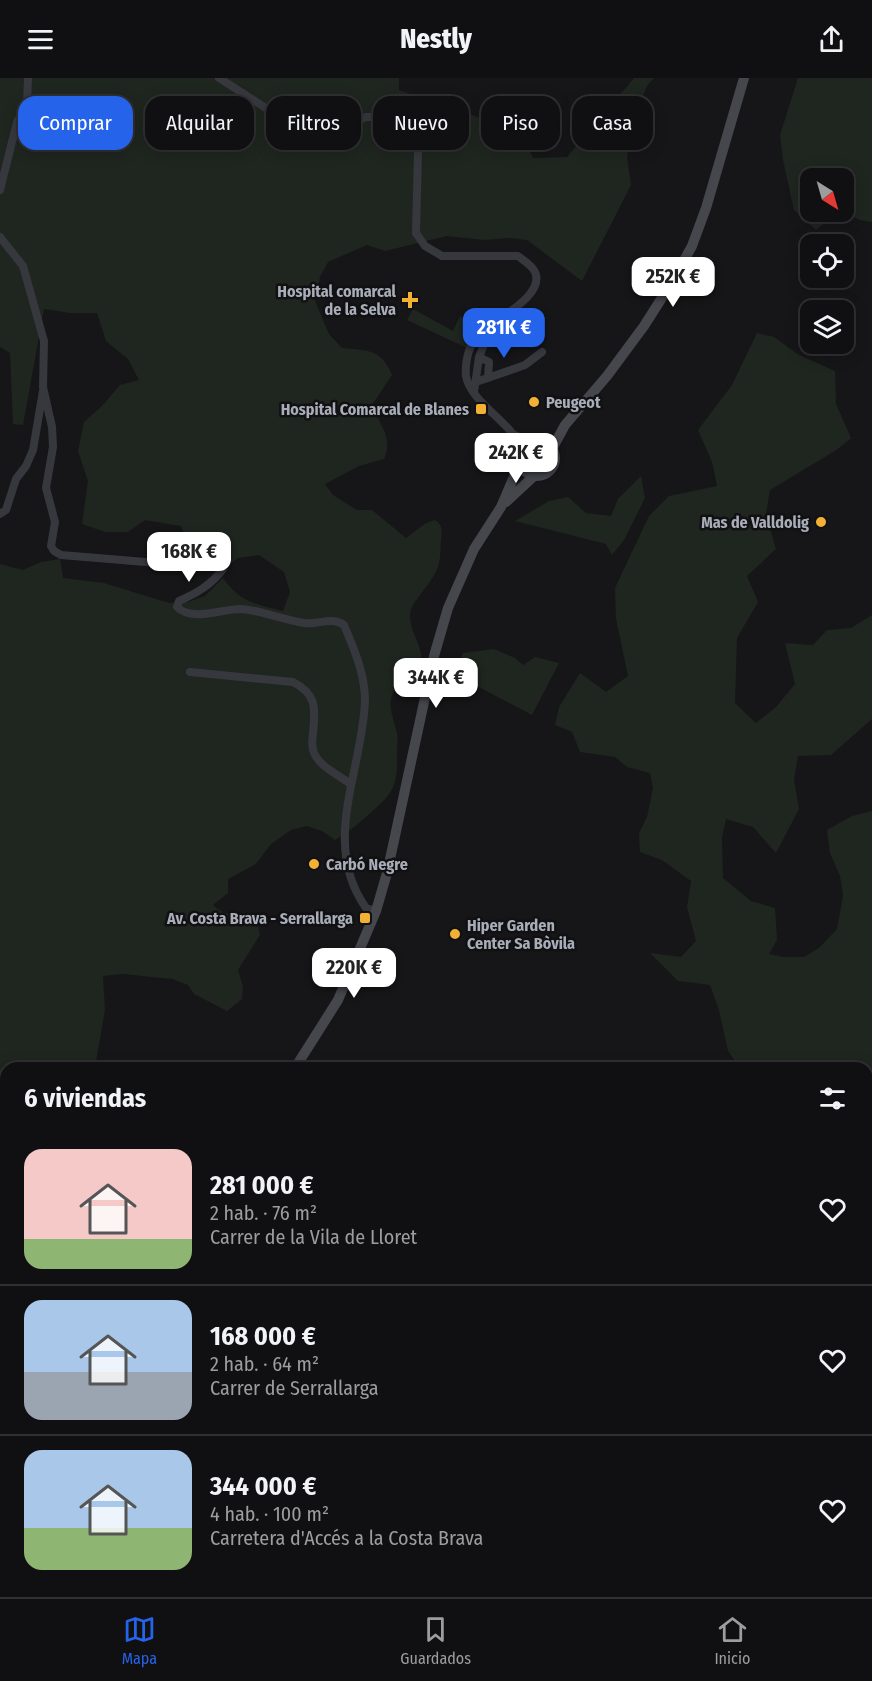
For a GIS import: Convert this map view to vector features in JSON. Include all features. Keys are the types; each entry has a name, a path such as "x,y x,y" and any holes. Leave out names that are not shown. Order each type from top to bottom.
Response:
{"main road":[{"path":"552,449 565,425 607,376 644,326 692,246 706,208 744,78"},
{"path":"299,1062 338,1000 376,910 387,873 432,666 447,608 474,549 501,507 519,465 520,450 530,442 541,441 565,425"},
{"path":"519,465 526,473 534,476 543,475 551,469 555,460 552,449 541,441"},
{"path":"501,507 534,476"}],"street":[{"path":"0,190 17,122 27,104 28,78"},
{"path":"219,78 286,121 311,132 336,130 366,117 390,117 409,130 418,152 416,233 425,246 442,256 518,256 535,272 534,289 523,301 483,331 472,344 467,361 466,376 469,387 513,434 520,450"},
{"path":"0,237 23,266 44,341 45,356 44,387 33,450 26,466 16,479 6,510 0,514"},
{"path":"474,393 479,357 499,320"},
{"path":"466,376 476,382 525,365 542,351"},
{"path":"479,357 489,362 488,378"},
{"path":"44,387 52,427 52,447 46,488 55,522 51,546 54,551 61,555 170,564 215,556 222,562 223,569 199,592 179,601 177,607 180,611 196,614 241,609 306,624 328,621 340,622 344,625 364,679 365,698 362,734 350,784 344,833 347,868 355,893 366,908 376,910"},
{"path":"513,434 530,442"},
{"path":"190,672 293,682 304,688 312,697 315,712 312,743 314,753 323,765 350,784"}],"shaded area":[{"path":"0,78 399,78 399,90 417,96 373,96 373,150 469,150 469,114 481,118 481,150 529,150 533,158 567,157 573,150 628,150 627,157 631,185 582,281 527,240 510,238 484,240 447,236 385,251 367,245 328,262 320,277 315,301 329,334 342,348 373,352 388,366 392,375 372,405 386,438 387,451 384,459 359,466 325,484 333,495 357,510 372,510 406,538 426,523 435,520 442,534 437,569 412,607 410,614 410,622 421,653 421,670 398,685 391,698 397,733 397,773 393,788 384,801 352,829 335,840 322,831 307,826 291,830 271,844 256,864 228,879 228,893 213,905 220,911 228,913 245,912 257,920 260,935 238,970 243,987 242,999 227,1011 194,994 188,985 172,979 123,974 103,976 105,1010 96,1062 0,1062 0,564 23,570 41,562 60,559 63,578 104,583 169,603 188,602 205,596 223,578 236,593 249,601 283,611 290,592 284,572 259,555 238,558 231,563 221,556 192,553 181,526 145,520 128,532 105,532 82,524 88,481 78,451 84,422 120,385 139,380 128,359 106,341 97,313 70,313 44,309 23,425 13,424 10,353 0,347"},
{"path":"634,78 654,78 647,86 643,96 619,96"},
{"path":"798,78 872,78 872,222 854,217 854,168 800,168 800,215 794,210 780,135"},
{"path":"807,222 826,222 816,230"},
{"path":"413,309 453,331 460,316 482,329 467,348 407,320"},
{"path":"757,333 774,337 799,355 835,371 836,404 851,438 838,449 770,490 766,514 776,549 747,576 758,602 737,638 735,703 756,723 776,707 795,684 785,643 813,645 827,630 851,628 872,615 872,719 831,755 798,756 794,780 799,809 776,853 753,827 726,819 722,838 723,878 751,901 775,908 777,940 769,954 804,957 819,948 837,929 843,896 840,876 830,853 827,830 852,816 872,811 872,1062 736,1062 728,1051 719,1010 710,985 678,981 650,953 681,957 696,941 687,907 691,881 662,860 640,852 639,833 647,817 653,788 650,773 627,767 615,757 580,752 572,732 555,725 559,707 580,673 606,692 628,676 616,619 615,588 649,516 669,496 717,486 712,462 698,430 732,385"},
{"path":"641,476 645,498 624,540 612,555 606,544 515,521 549,501 568,497 586,513 611,516 618,499"},
{"path":"494,649 515,658 523,665 535,657 559,663 532,715 460,677 454,671 463,653"}],"place":[{"name":"Hospital comarcal de la Selva","path":"410,300"},
{"name":"Peugeot","path":"534,402"},
{"name":"Hospital Comarcal de Blanes","path":"481,409"},
{"name":"Mas de Valldolig","path":"821,522"},
{"name":"Carbó Negre","path":"314,864"},
{"name":"Av. Costa Brava - Serrallarga","path":"365,918"},
{"name":"Hiper Garden Center Sa Bòvila","path":"455,934"}]}
